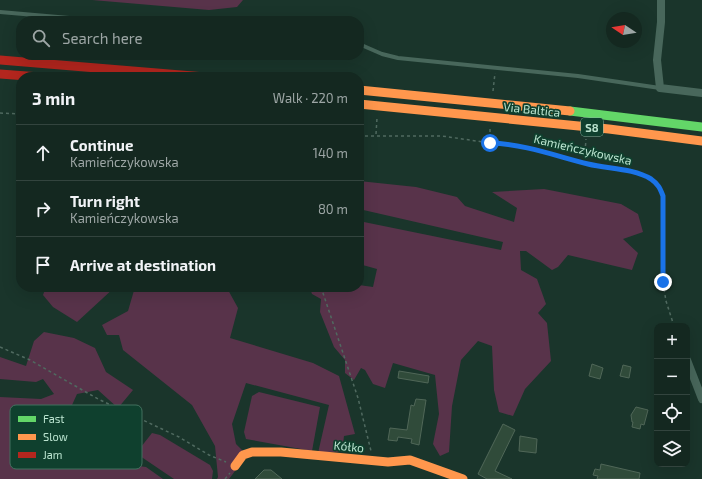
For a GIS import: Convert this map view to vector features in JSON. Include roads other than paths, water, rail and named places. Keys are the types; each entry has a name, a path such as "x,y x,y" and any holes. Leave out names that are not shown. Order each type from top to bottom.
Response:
{"main road":[{"path":"0,60 145,72"},
{"path":"0,74 16,75"},
{"name":"Via Baltica","path":"364,90 543,107 702,127"},
{"name":"Via Baltica","path":"364,104 601,128 702,141"},
{"name":"Kółko","path":"235,466 243,455 252,452 281,452 388,462 410,460 463,479"}],"street":[{"path":"661,0 661,22 657,60 660,88 702,93"},
{"path":"690,368 702,399"}],"lane":[{"path":"0,12 46,16"},
{"path":"364,46 382,54 398,58 578,76 660,88"}]}
